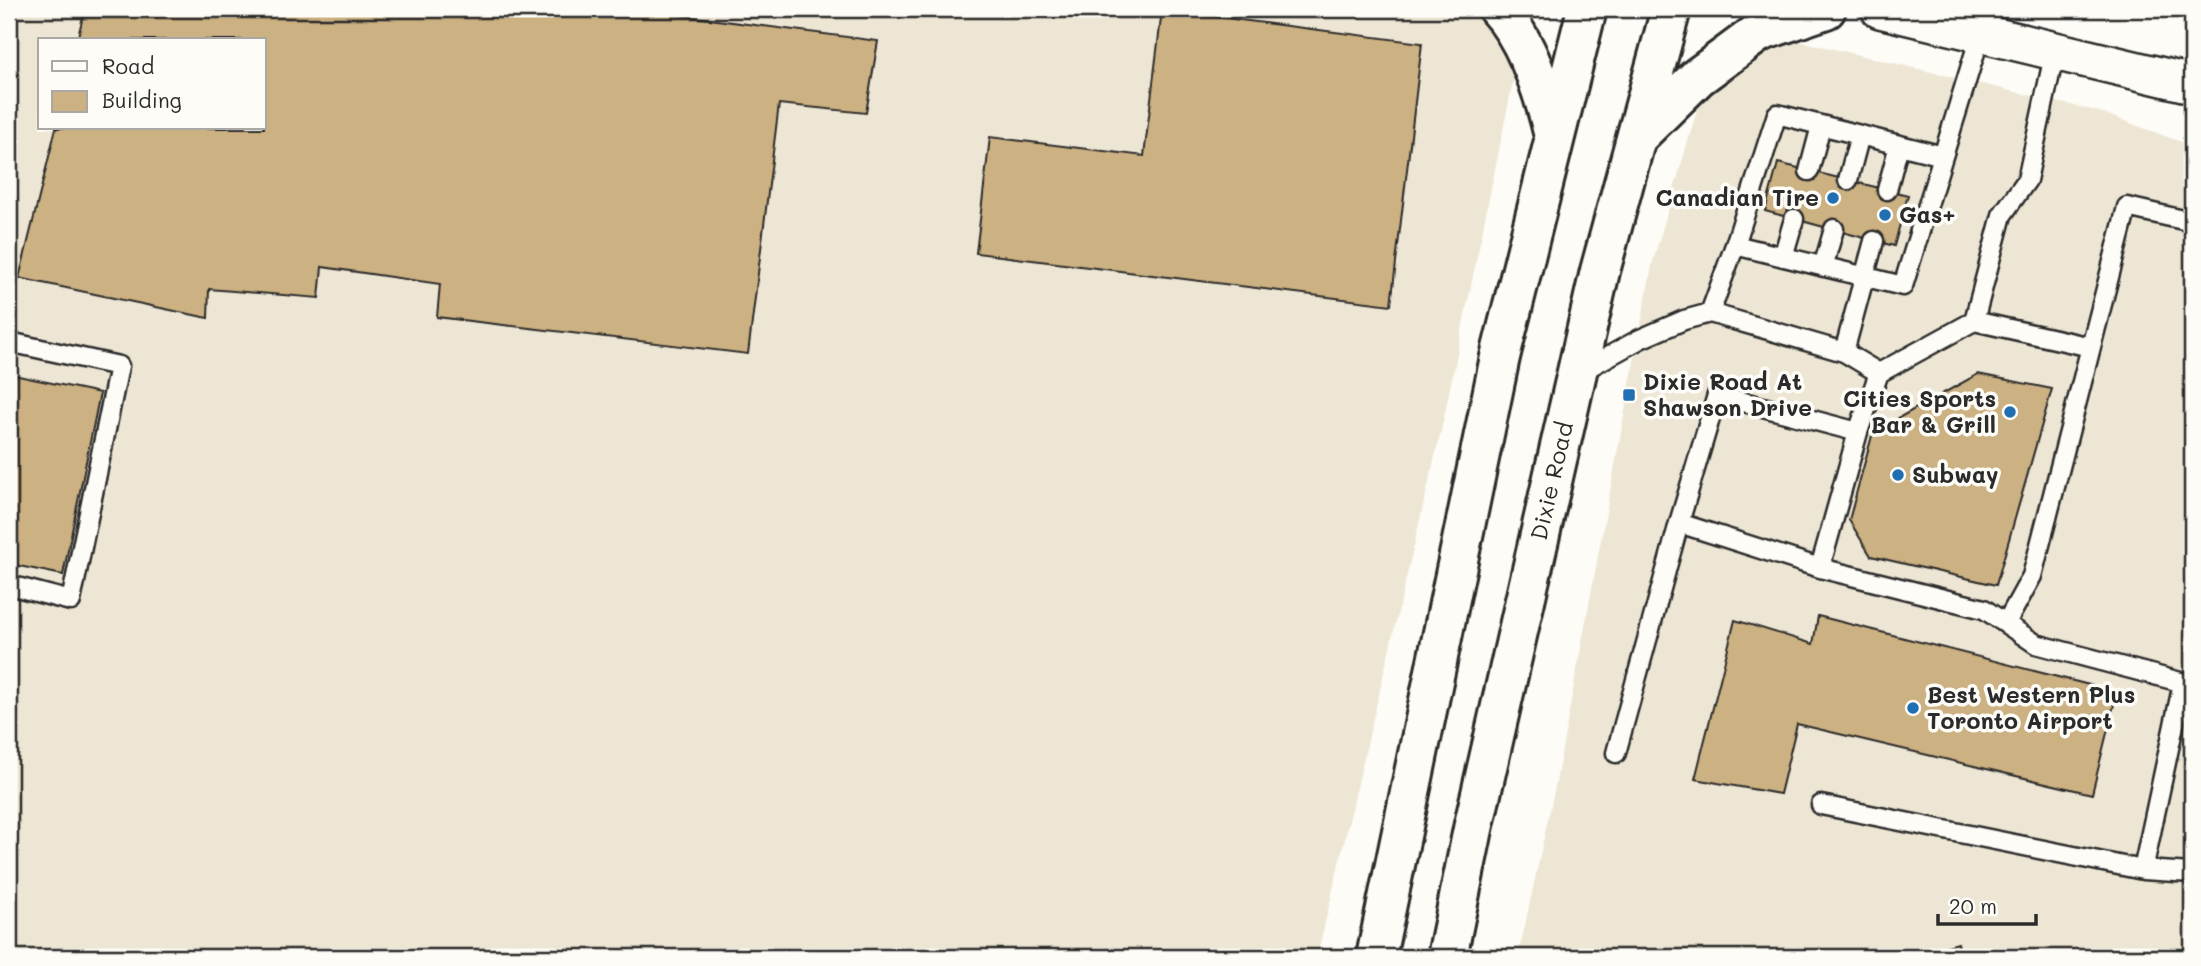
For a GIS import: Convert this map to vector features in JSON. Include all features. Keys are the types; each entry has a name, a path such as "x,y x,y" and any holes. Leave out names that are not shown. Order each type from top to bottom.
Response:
{"main road":[{"path":"1499,9 1526,51 1547,106 1555,138"},
{"path":"1376,957 1500,357 1587,9"},
{"name":"Dixie Road","path":"1447,957 1473,829 1600,271 1671,9"},
{"path":"1637,137 1698,77 1759,32 1826,9"}],"street":[{"path":"1880,9 2192,84"}],"lane":[{"path":"1735,245 1903,286 1981,33"},
{"path":"1973,321 2002,215 2027,180 2055,51"},
{"path":"1710,313 1777,114 1943,156"},
{"path":"1809,171 1821,125"},
{"path":"1848,180 1860,135"},
{"path":"1887,190 1899,145"},
{"path":"2006,623 2032,576 2127,207 2192,222"},
{"path":"1783,257 1794,219"},
{"path":"1823,267 1834,229"},
{"path":"1844,352 1874,241"},
{"path":"1577,374 1640,338 1684,320 1710,313 1844,352 1879,373"},
{"path":"1820,568 1858,432 1879,373 1973,321 2091,348"},
{"path":"9,342 119,366 71,601 9,585"},
{"path":"1616,753 1717,395 1858,432"},
{"path":"1679,523 1820,568 1984,609 2036,643 2188,684 2143,870"},
{"path":"1821,805 2143,870 2192,873"}],"shaded area":[{"path":"9,9 1528,9 1443,422 1317,957 9,957"},
{"path":"1800,41 2100,112 2192,146 2192,957 1518,957 1556,782 1652,265 1697,110 1716,80 1749,56"}],"building":[{"path":"85,9 633,9 878,41 866,113 779,104 748,354 437,317 440,284 322,267 319,298 209,289 208,318 19,278 56,130 266,130 266,38 78,38"},
{"path":"1162,10 1422,43 1391,305 976,253 990,137 1144,156"},
{"path":"1778,163 1908,195 1894,246 1765,211"},
{"path":"9,374 100,393 63,575 9,564"},
{"path":"1978,374 2052,389 1996,585 1871,556 1849,520 1873,432"},
{"name":"Best Western Plus Toronto Airport","path":"1818,616 2117,692 2092,794 1797,724 1780,794 1695,779 1735,620 1813,644"},
{"path":"1958,943 1961,957 1907,957"}],"place":[{"name":"Canadian Tire","path":"1833,198"},
{"name":"Gas+","path":"1885,215"},
{"name":"Dixie Road At Shawson Drive","path":"1629,395"},
{"name":"Cities Sports Bar & Grill","path":"2010,412"},
{"name":"Subway","path":"1898,475"},
{"name":"Best Western Plus Toronto Airport","path":"1913,708"}]}
